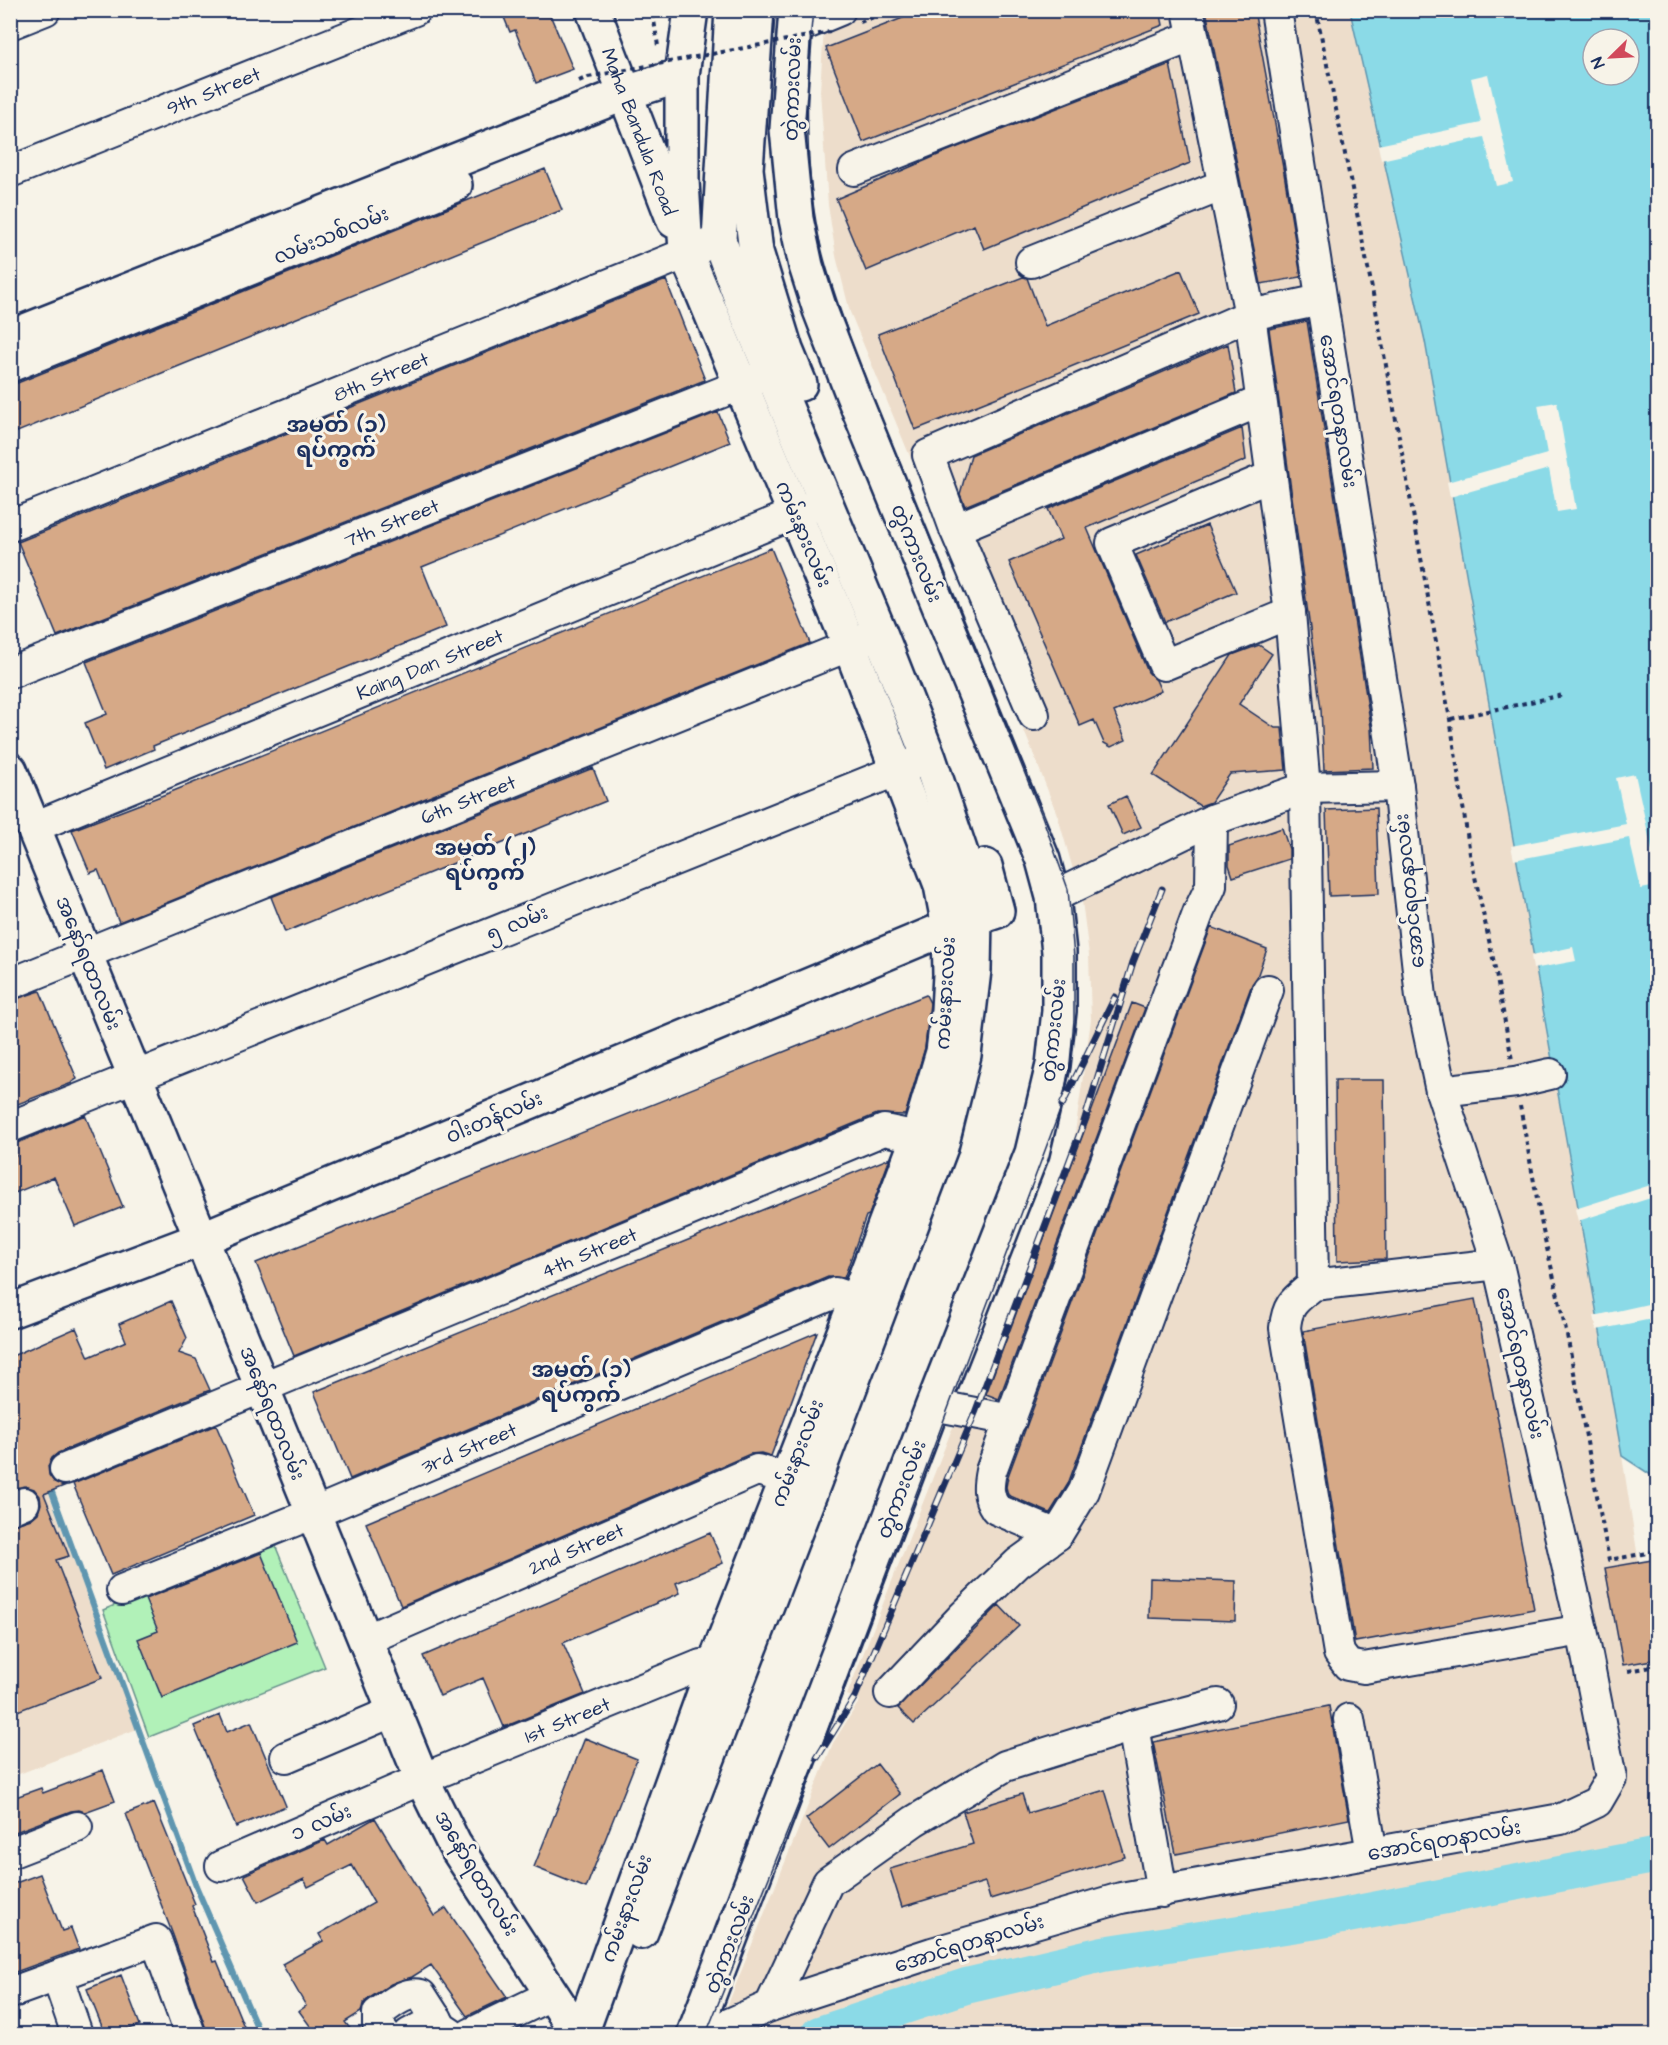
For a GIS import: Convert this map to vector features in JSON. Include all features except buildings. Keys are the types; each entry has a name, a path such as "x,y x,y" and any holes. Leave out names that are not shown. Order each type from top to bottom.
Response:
{"main road":[{"name":"Maha Bandula Road","path":"593,10 649,89 686,253"},
{"path":"612,10 649,89 682,180 719,240"},
{"name":"ကမ်းနားလမ်း","path":"579,2034 800,1483 964,1055 974,970 974,918 967,871 928,758 880,633 741,386 686,253 682,180 649,89 691,10"},
{"name":"ကမ်းနားလမ်း","path":"732,10 719,240 742,304 771,372 850,646 941,885 974,918"},
{"path":"757,10 746,169 756,252 786,350 936,740 975,832 974,918"},
{"name":"တွဲကားလမ်း","path":"694,2034 933,1405 1032,1153 1053,1065 1059,1011 1059,952 1053,897 1043,860 852,393 806,266 796,219 787,129 795,20"},
{"name":"လမ်းသစ်လမ်း","path":"10,365 28,339 468,167 649,89"},
{"name":"အနော်ရထာလမ်း","path":"10,770 422,1779 454,1844 579,2034"},
{"name":"ဝါးတန်လမ်း","path":"10,1311 201,1239 974,918"},
{"name":"ကမ်းနားလမ်း","path":"602,2034 726,1671"}],"street":[{"path":"10,24 45,10"},
{"name":"9th Street","path":"10,172 416,10"},
{"name":"အောင်ရတနာလမ်း","path":"706,2034 770,2006 932,1953 1121,1898 1561,1819 1597,1802 1611,1778 1582,1630 1498,1264 1441,1091 1421,997 1398,786 1276,10"},
{"path":"795,20 835,21"},
{"path":"854,170 1190,23 1250,315 1290,613 1305,788 1313,1285"},
{"path":"1031,262 1223,185"},
{"name":"8th Street","path":"10,526 719,240"},
{"path":"1034,715 955,530 928,454 1250,315 1321,300"},
{"name":"7th Street","path":"10,673 741,386 771,372"},
{"path":"955,530 1261,401"},
{"path":"1272,476 1112,543 1164,665 1290,613"},
{"name":"Kaing Dan Street","path":"34,827 810,508"},
{"name":"6th Street","path":"10,984 880,633"},
{"name":"၅ လမ်း","path":"10,1127 928,758"},
{"path":"1053,897 1212,820 1305,788 1398,786"},
{"path":"1057,1535 996,1509 988,1490 991,1471 1199,911 1211,886 1212,820"},
{"path":"890,1693 963,1616 1018,1563 1057,1535 1084,1491 1268,990"},
{"path":"1441,1091 1516,1082 1551,1074"},
{"name":"4th Street","path":"65,1469 884,1130 929,1142"},
{"path":"1498,1264 1313,1285 1291,1304 1286,1314 1285,1328 1339,1653 1348,1665 1364,1668 1582,1630"},
{"name":"3rd Street","path":"122,1590 314,1514 835,1293 869,1303"},
{"path":"933,1405 1011,1420"},
{"name":"2nd Street","path":"365,1640 757,1470 800,1483"},
{"name":"1st Street","path":"422,1779 701,1665 726,1671"},
{"path":"770,2006 828,1882 914,1821 1005,1766 1133,1726 1218,1704"},
{"path":"286,1757 394,1711"},
{"path":"1349,1719 1372,1853"},
{"path":"1133,1726 1162,1892"},
{"name":"၁ လမ်း","path":"221,1866 422,1779"},
{"path":"10,1853 77,1827"},
{"path":"10,1993 156,1940 190,2034"},
{"path":"57,1976 77,2034"},
{"path":"385,2034 378,2025 378,2013 406,1994 421,1995 444,2027 409,2034"},
{"path":"470,2034 553,1994"}],"path":[{"path":"1316,10 1371,283 1449,714 1470,854 1494,963 1543,1231 1567,1335 1609,1560 1658,1551"},
{"path":"649,89 653,14"},
{"path":"588,77 649,89 835,21"},
{"path":"1451,719 1563,695"},
{"path":"1628,1671 1658,1666"}],"shaded area":[{"path":"825,11 1350,11 1425,341 1622,1456 1657,1679 1657,2034 716,2034 833,1743 860,1700 847,1695 952,1429 974,1406 1074,1140 1091,1020 1089,955 1082,901 1058,817 850,312 836,256 828,205 820,91"},
{"path":"10,1390 137,1729 11,1777 10,1777"}],"green space":[{"path":"273,1540 325,1667 149,1737 103,1610"}],"water":[{"path":"1350,11 1657,11 1657,1479 1622,1456 1425,341"}],"pier":[{"path":"1488,74 1513,182 1496,186 1484,137 1381,160 1378,145 1481,123 1471,78"},
{"path":"1557,402 1576,509 1557,512 1549,469 1450,497 1447,482 1547,454 1538,405"},
{"path":"1635,774 1657,873 1657,886 1641,889 1629,838 1514,860 1511,846 1626,824 1616,778"},
{"path":"1573,947 1576,961 1533,969 1531,956"},
{"path":"1657,1183 1657,1196 1578,1221 1575,1209"},
{"path":"1657,1302 1657,1318 1597,1330 1594,1316"}],"waterway":[{"path":"49,1484 196,1886 260,2034"},
{"path":"819,2034 966,1986 1103,1954 1311,1922 1658,1855"}],"tram line":[{"path":"706,2034 817,1758 1062,1105 1070,1063 1074,1020 1074,957 1068,889 1042,816 856,355 822,251 816,223 809,163 808,69 813,10"}],"railway":[{"path":"817,1758 855,1697 975,1413 1083,1125 1133,962 1162,889"},
{"path":"1062,1105 1115,997"}],"district":[{"name":"အမှတ် (၃) ရပ်ကွက်","path":"336,437"},
{"name":"အမှတ် (၂) ရပ်ကွက်","path":"485,860"},
{"name":"အမှတ် (၁) ရပ်ကွက်","path":"581,1382"}]}
